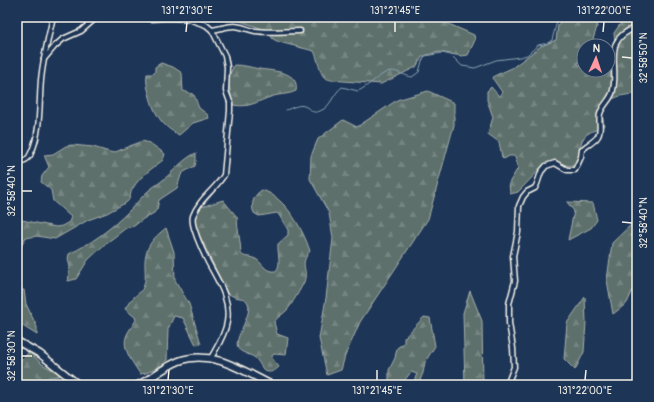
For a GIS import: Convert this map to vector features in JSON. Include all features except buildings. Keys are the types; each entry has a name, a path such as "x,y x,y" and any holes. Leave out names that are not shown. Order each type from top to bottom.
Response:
{"highway":[{"path":"17,341 40,354 79,385"},
{"path":"138,385 179,361 196,358 211,358 233,366 272,385"}],"street":[{"path":"17,162 24,161 29,157 32,152 37,133 44,60 53,17"},
{"path":"44,60 55,46 63,39 81,31 97,17"},
{"path":"149,17 150,19 188,19 206,25 212,30 223,51 227,67 226,85 230,111 226,167 220,183 200,204 192,220 201,248 217,276 226,299 228,310 225,330 211,358"},
{"path":"212,30 240,26 254,31 300,31"},
{"path":"507,385 514,367 509,323 509,304 515,281 513,256 518,232 519,206 523,196 535,188 538,184 541,172 546,166 555,163 567,170 575,170 581,157 582,150 598,136 600,128 600,115 614,90 614,53 616,42 621,34 637,27"},
{"path":"149,385 150,378"}],"green space":[{"path":"240,17 438,17 444,22 474,35 475,40 468,55 462,56 439,52 427,55 422,57 416,67 381,84 331,80 323,76 314,51 279,42 273,39 266,30 237,20"},
{"path":"563,17 600,17 593,38 576,38 576,78 616,78 616,38 614,38 614,33 625,17 637,17 637,70 635,73 637,81 637,94 618,97 601,108 604,125 602,128 591,132 583,139 578,160 575,163 570,166 559,163 545,164 518,192 510,194 509,183 518,168 515,156 509,156 504,159 502,157 499,142 488,134 493,117 487,100 487,91 491,87 499,96 502,92 493,79 494,76 512,68 541,46 556,40 558,25"},
{"path":"161,63 173,67 182,73 183,91 193,94 199,108 208,115 209,118 193,123 179,135 163,123 153,106 148,90 147,74 153,74 155,72 155,67"},
{"path":"234,65 284,73 294,79 296,91 272,96 246,106 233,105 229,85 230,74"},
{"path":"428,91 454,103 454,125 428,219 360,322 345,356 341,370 327,375 319,338 326,298 333,238 329,213 310,179 311,156 318,139 343,120 357,127 397,100"},
{"path":"142,141 150,143 165,154 163,160 139,180 132,190 127,202 107,213 88,220 55,239 37,236 25,238 17,256 17,219 56,227 62,226 69,222 71,217 53,201 51,190 41,182 42,176 49,167 44,155 53,154 66,146 72,145 93,147 113,153"},
{"path":"196,153 195,166 181,175 177,188 159,200 157,209 154,213 134,226 126,228 104,245 88,260 76,279 68,281 70,267 68,259 69,254 86,245 108,230 148,191 163,180 187,158"},
{"path":"262,190 278,199 292,215 303,233 310,251 304,264 305,277 303,284 288,309 274,322 277,334 288,338 286,355 274,354 272,356 279,367 269,372 263,369 254,357 239,350 237,344 238,338 248,314 248,303 244,299 227,293 195,226 195,215 201,207 223,200 237,217 241,254 257,260 266,269 276,271 279,265 278,244 288,235 288,230 277,213 259,216 254,213 252,207 254,200 257,194"},
{"path":"567,202 593,203 597,220 591,228 568,240 574,211"},
{"path":"637,219 637,281 627,303 613,314 607,280 612,243"},
{"path":"166,228 174,252 175,280 189,304 201,344 196,345 183,318 174,316 168,329 167,360 163,365 146,373 140,374 129,357 125,342 129,330 136,320 135,317 125,309 131,300 141,291 145,283 145,260 150,244"},
{"path":"17,290 24,290 26,304 37,327 37,335 21,325 17,327"},
{"path":"470,291 482,321 483,385 465,385 463,313"},
{"path":"585,297 586,322 584,352 575,370 564,359 567,323"},
{"path":"424,317 430,318 435,346 425,362 423,373 418,385 412,385 417,374 411,372 404,381 399,381 397,385 389,385 389,370 395,358 397,348 404,343 404,338"},
{"path":"29,352 42,364 60,374 60,376 49,377 47,379 48,385 17,385 17,361 20,361"}],"waterway":[{"path":"286,110 295,106 302,106 313,112 320,111 327,107 342,87 358,91 380,76 391,71 412,77 419,72 425,56 442,53 451,55 462,66 475,68 496,60 527,55 538,45 548,43 552,40 558,17"}]}
